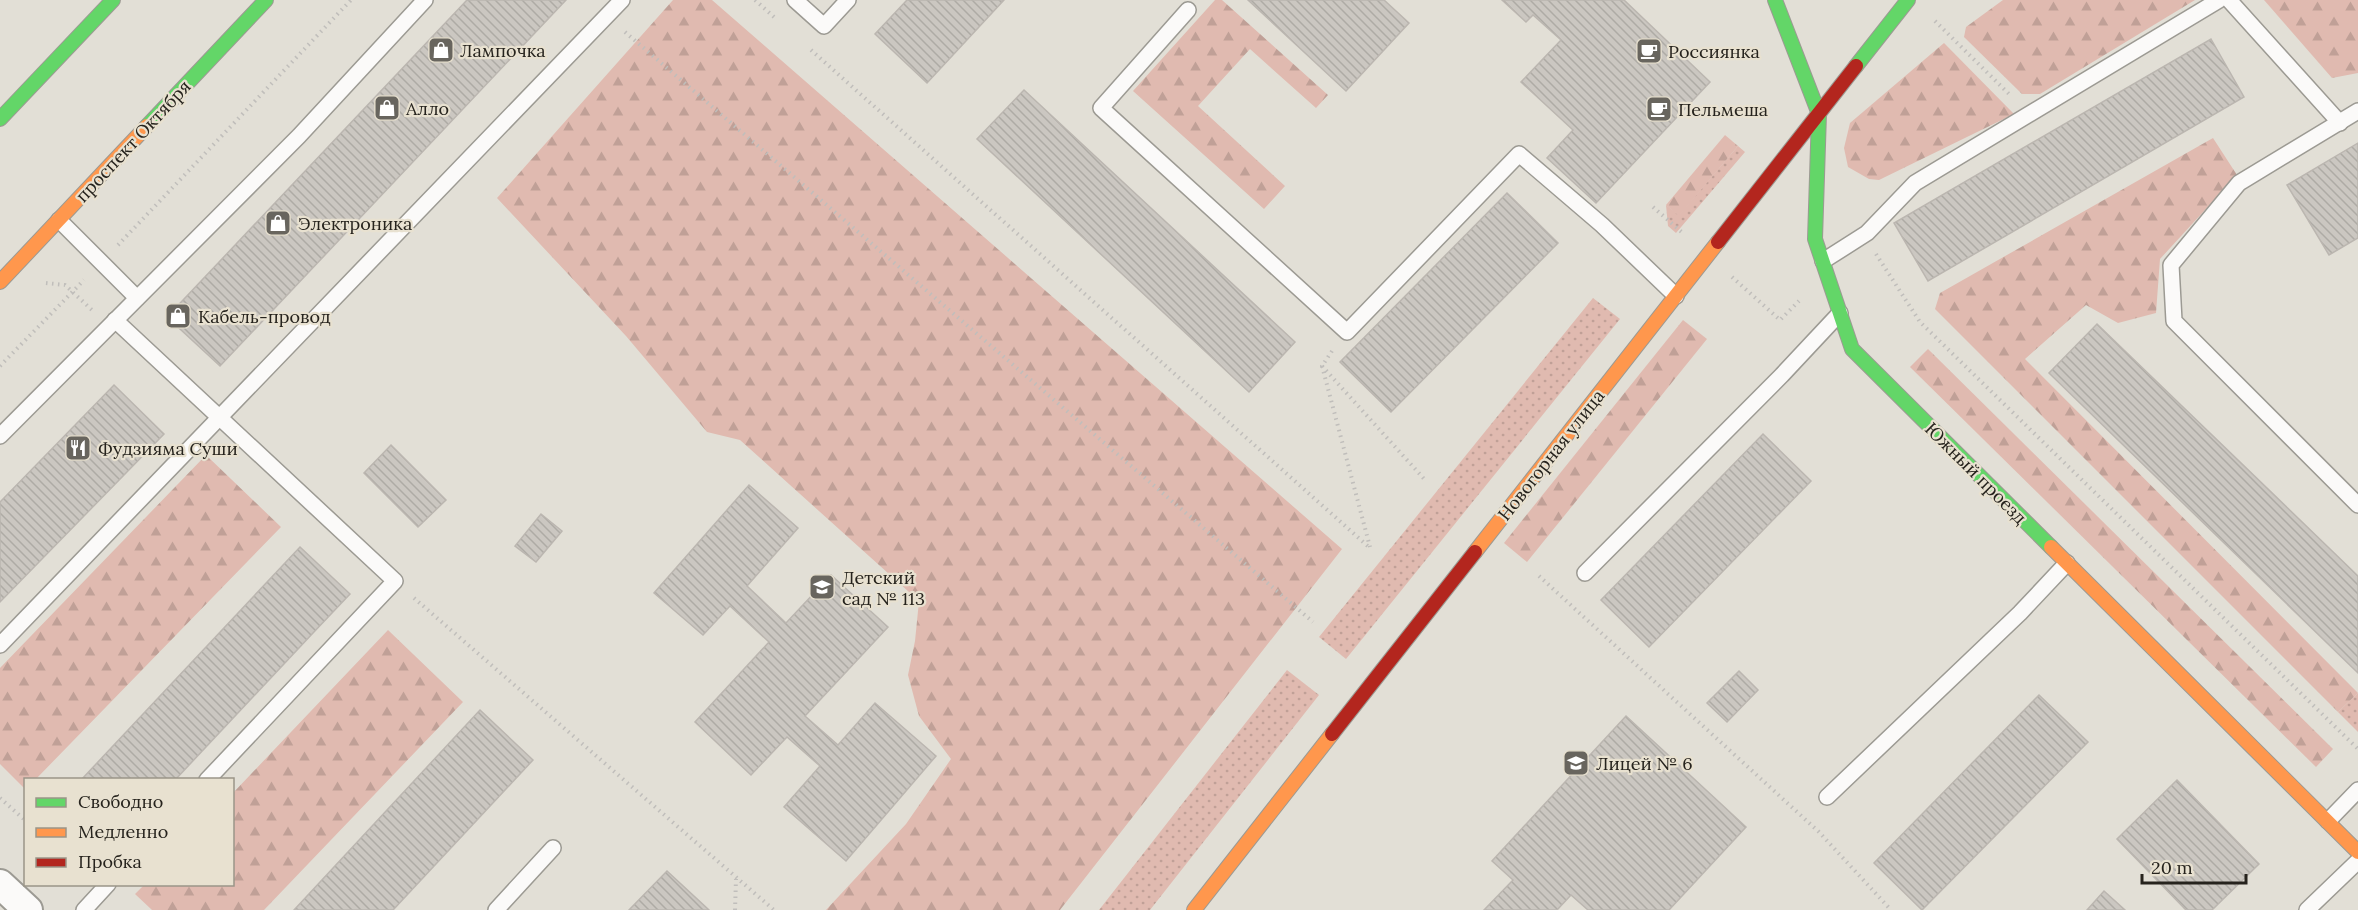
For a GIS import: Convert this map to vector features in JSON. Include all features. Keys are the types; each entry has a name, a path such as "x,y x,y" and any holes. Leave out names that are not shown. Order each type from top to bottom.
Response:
{"street":[{"path":"0,119 113,0"},
{"name":"проспект Октября","path":"0,282 266,0"},
{"name":"Южный проезд","path":"1775,0 1819,114 1815,239 1851,349 2358,852"},
{"name":"Новогорная улица","path":"1194,910 1908,0"},
{"path":"0,884 28,910"}],"lane":[{"path":"0,436 299,136 425,0"},
{"path":"0,645 622,0"},
{"path":"795,0 824,26 848,0"},
{"path":"1823,261 1867,233 1916,183 2219,0"},
{"path":"2229,0 2340,123"},
{"path":"1188,10 1101,108 1347,332 1519,154 1602,225 1676,296"},
{"path":"2358,111 2240,183 2171,265 2174,321 2358,504"},
{"path":"59,220 137,298"},
{"path":"1585,573 1782,375 1840,313"},
{"path":"112,323 220,418 395,581 209,778"},
{"path":"1827,797 2020,613 2067,563"},
{"path":"2328,821 2358,790"},
{"path":"496,910 553,848"},
{"path":"2307,910 2358,861"},
{"path":"84,910 107,886"}],"path":[{"path":"0,366 351,0"},
{"path":"755,0 782,24"},
{"path":"606,15 1313,622"},
{"path":"1934,21 2030,114"},
{"path":"808,48 1370,548 1322,366"},
{"path":"1870,246 1920,322 2358,749"},
{"path":"45,282 65,285 112,323"},
{"path":"1322,366 1347,332"},
{"path":"1322,366 1426,481"},
{"path":"1539,576 1819,832 1891,910"},
{"path":"395,581 774,910"},
{"path":"0,798 24,819"},
{"path":"735,910 736,878"}],"green space":[{"path":"673,0 712,0 1342,549 1060,910 826,910 906,824 951,759 919,716 908,675 915,641 919,601 740,440 707,432 626,336 497,198"},
{"path":"1215,0 1222,0 1328,95 1316,108 1250,49 1198,106 1285,186 1264,209 1133,91"},
{"path":"2003,0 2195,0 2040,94 2022,94 1964,37 1966,27"},
{"path":"2264,0 2358,0 2358,73 2332,78"},
{"path":"1944,43 2014,114 1879,180 1869,179 1848,167 1844,148 1850,123"},
{"path":"1725,135 1738,146 1679,216 1666,205"},
{"path":"2213,138 2237,175 2160,259 2156,313 2118,323 2086,305 2025,359 2358,693 2338,712 1935,309 1940,293"},
{"path":"1738,146 1745,152 1676,233 1668,226 1666,205 1679,215"},
{"path":"1593,298 1620,319 1346,659 1319,637"},
{"path":"1683,320 1707,339 1527,562 1504,543"},
{"path":"1928,349 2333,749 2316,767 1910,367"},
{"path":"206,455 281,527 37,778 24,778 24,788 0,764 0,668"},
{"path":"388,630 463,702 264,910 152,910 135,894 143,886 234,886 234,792"},
{"path":"1287,670 1319,695 1150,910 1099,910"},
{"path":"2358,693 2358,732 2338,712"}],"building":[{"path":"467,0 566,0 220,366 167,317"},
{"path":"907,0 1004,0 927,83 875,34"},
{"path":"1248,0 1384,0 1409,23 1346,91"},
{"path":"1502,0 1624,0 1710,82 1596,203 1547,158 1573,130 1521,82 1561,40 1533,15 1526,22"},
{"path":"2211,39 2244,97 1928,281 1894,223"},
{"path":"1024,90 1295,342 1249,392 977,139"},
{"path":"2358,143 2358,238 2329,255 2287,185"},
{"path":"1507,193 1558,243 1391,412 1340,362"},
{"path":"2097,324 2358,576 2358,673 2049,373"},
{"path":"114,385 164,434 0,602 0,502"},
{"path":"1763,434 1811,481 1649,647 1601,600"},
{"path":"391,445 446,500 418,527 364,473"},
{"path":"749,485 798,528 747,586 786,623 831,575 888,627 805,716 838,745 875,703 936,756 846,861 784,807 820,766 787,737 751,775 695,722 769,642 730,606 703,635 654,593"},
{"path":"541,514 562,531 536,562 515,546"},
{"path":"300,547 350,594 177,778 83,778"},
{"path":"1739,671 1758,690 1727,722 1707,703"},
{"path":"2039,695 2088,742 1922,910 1874,863"},
{"path":"480,710 533,760 393,910 294,910"},
{"path":"1626,716 1746,827 1669,910 1588,910 1571,895 1557,910 1484,910 1513,880 1492,861"},
{"path":"2177,780 2259,864 2212,910 2186,910 2117,839"},
{"path":"667,871 709,910 629,910"},
{"path":"2104,891 2125,910 2087,910"}],"traffic: fast":[{"path":"0,119 113,0"},
{"path":"147,126 266,0"},
{"path":"1775,0 1819,114 1815,239 1852,349 2051,547"},
{"path":"1856,66 1908,0"}],"traffic: slow":[{"path":"0,282 147,126"},
{"path":"1475,552 1718,242"},
{"path":"2051,547 2358,852"},
{"path":"1194,910 1332,734"}],"traffic: jam":[{"path":"1718,242 1856,66"},
{"path":"1332,734 1475,552"}],"place":[{"name":"Лампочка","path":"441,50"},
{"name":"Россиянка","path":"1649,51"},
{"name":"Алло","path":"387,108"},
{"name":"Пельмеша","path":"1659,109"},
{"name":"Электроника","path":"278,223"},
{"name":"Кабель-провод","path":"178,316"},
{"name":"Фудзияма Суши","path":"78,448"},
{"name":"Детский сад № 113","path":"822,587"},
{"name":"Лицей № 6","path":"1576,763"}]}
